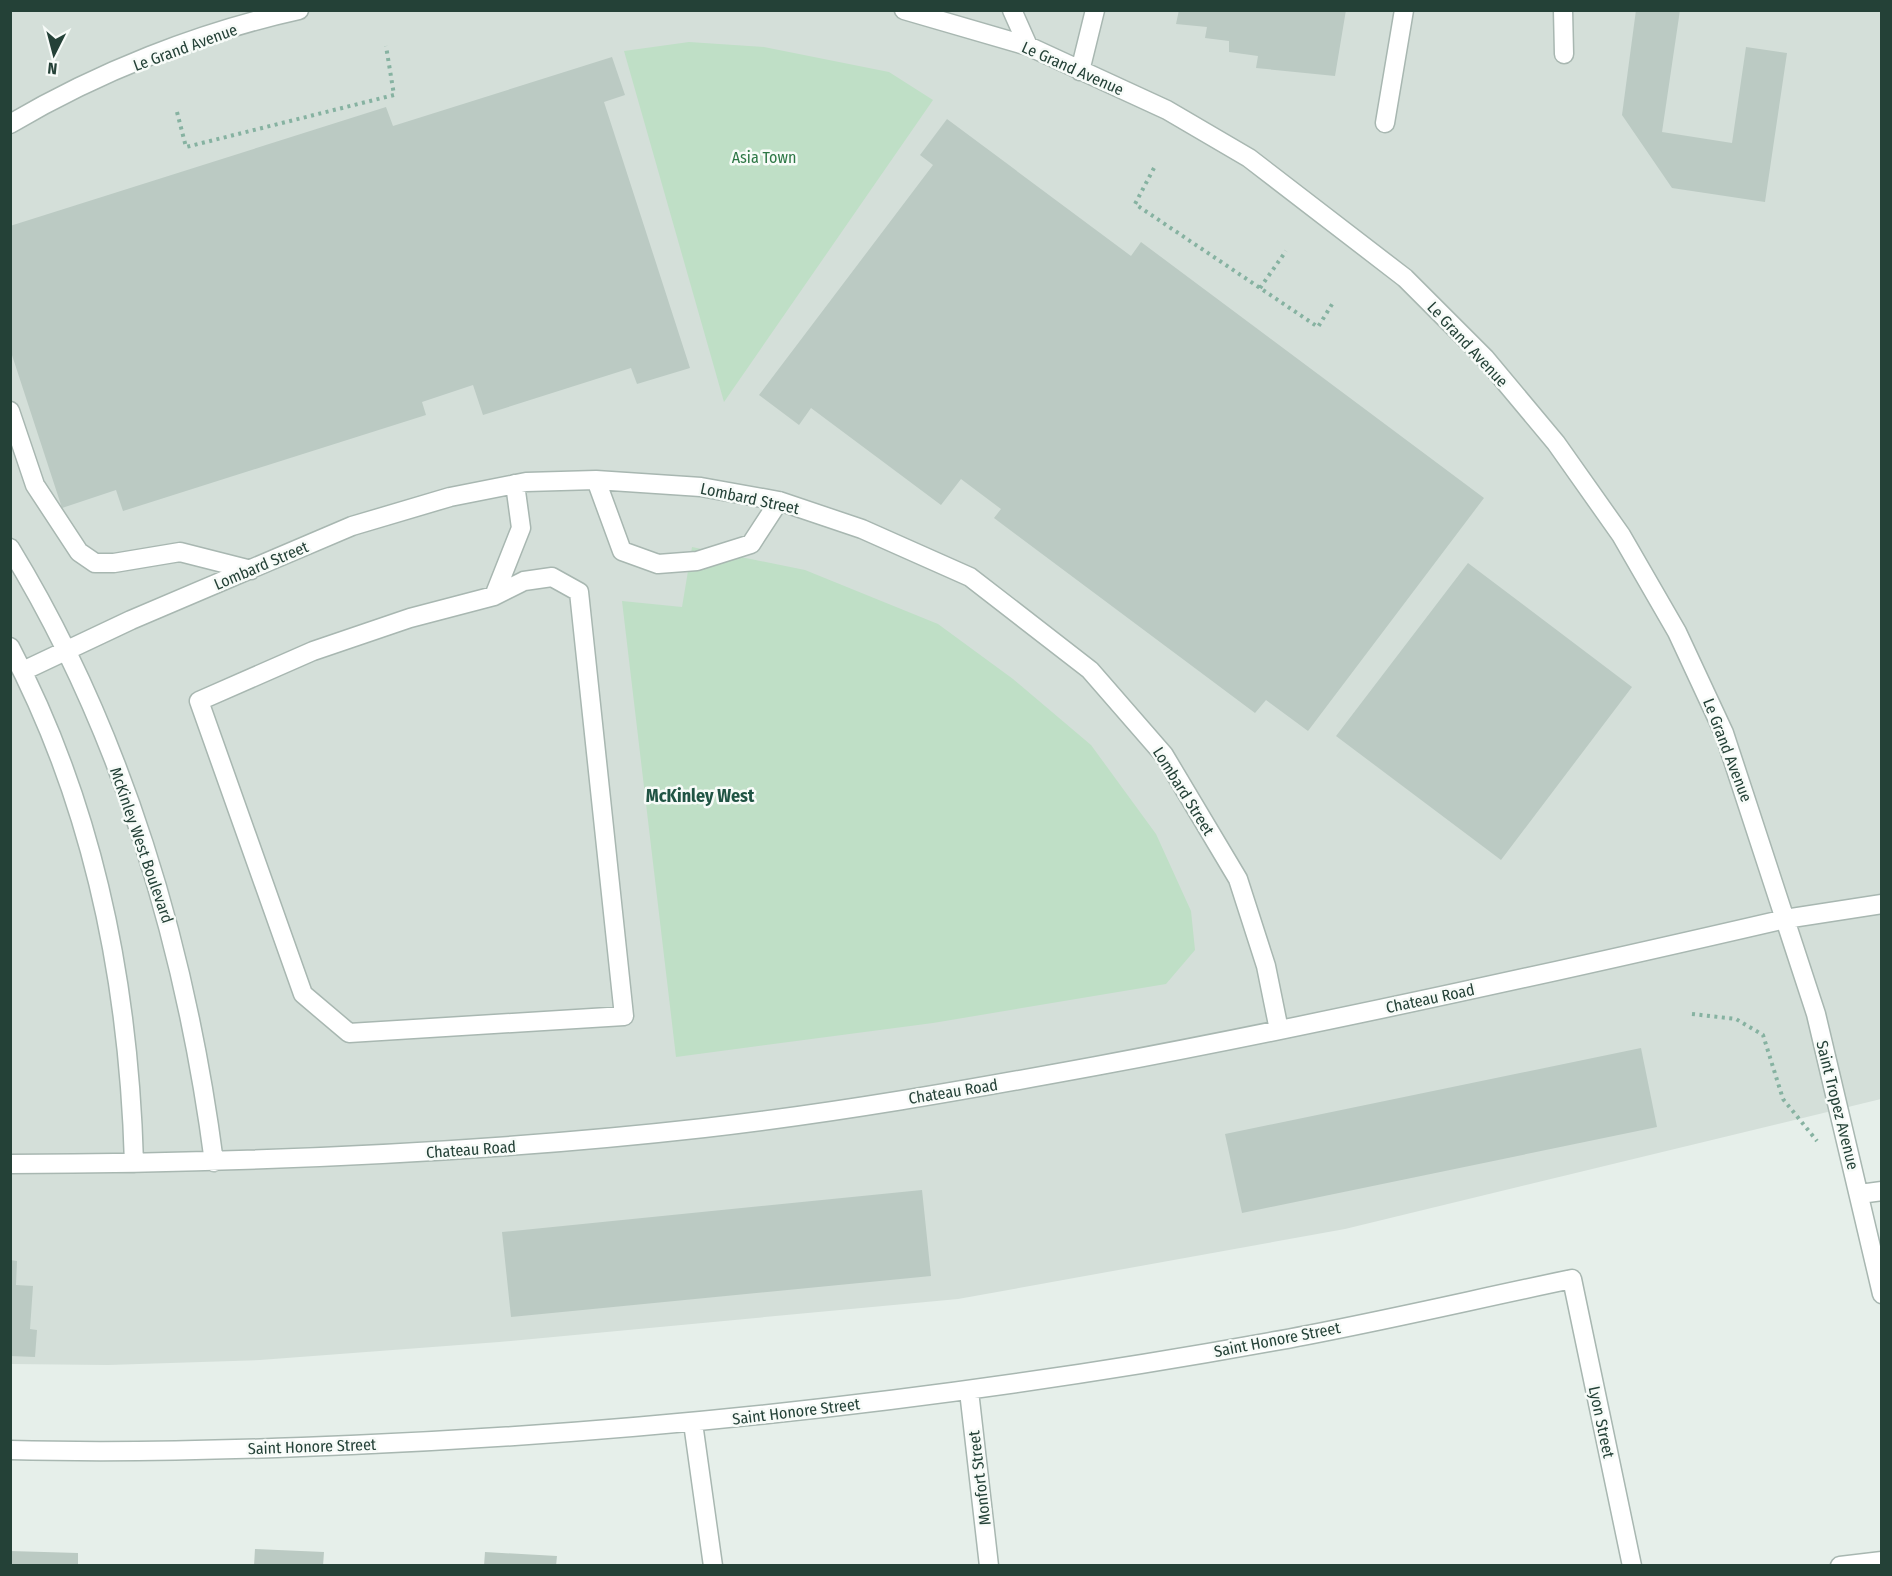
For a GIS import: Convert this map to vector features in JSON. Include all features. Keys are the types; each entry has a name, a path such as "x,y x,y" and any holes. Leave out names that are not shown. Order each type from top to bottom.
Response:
{"street":[{"name":"Le Grand Avenue","path":"10,124 41,106 164,51 280,13 299,10"},
{"name":"Le Grand Avenue","path":"904,10 1028,46 1167,110 1249,158 1405,278 1485,358 1556,443 1621,535 1677,632 1724,733 1761,839 1785,919"},
{"path":"1012,10 1028,46"},
{"path":"1080,70 1095,10"},
{"path":"1385,123 1404,10"},
{"path":"1563,10 1564,54"},
{"path":"10,411 35,485 79,552 95,563 114,563 180,552 251,570"},
{"path":"596,480 622,551 658,564 697,561 751,544 779,501"},
{"name":"Lombard Street","path":"23,671 352,526 450,497 515,484 596,480 701,487 779,501 862,529 970,577 1090,670 1164,755 1238,879 1266,966 1279,1030"},
{"path":"494,596 521,528 515,484"},
{"name":"McKinley West Boulevard","path":"10,548 66,651 126,791 172,936 204,1086 213,1162"},
{"path":"552,577 579,592 624,1016 349,1033 303,994 198,701 324,648 410,618 494,596 524,581 552,577"},
{"path":"10,648 23,671 65,771 98,874 120,980 132,1088 135,1163"},
{"name":"Chateau Road","path":"10,1164 213,1162 482,1149 706,1128 960,1091 1279,1030 1785,919 1881,904"},
{"name":"Saint Tropez Avenue","path":"1785,919 1816,1014 1860,1194 1881,1294"},
{"path":"1860,1194 1881,1191"},
{"name":"Saint Honore Street","path":"10,1450 276,1448 473,1440 693,1423 969,1391 1272,1342 1572,1279"},
{"name":"Lyon Street","path":"1572,1279 1632,1566"},
{"name":"Monfort Street","path":"969,1391 989,1566"},
{"path":"693,1423 713,1566"},
{"path":"1840,1566 1881,1561"}],"path":[{"path":"177,112 186,147 394,95 386,46"},
{"path":"1154,168 1135,204 1318,327 1334,301"},
{"path":"1260,288 1286,251"},
{"path":"1692,1014 1736,1019 1763,1035 1783,1099 1818,1142"}],"shaded area":[{"name":"McKinley West","path":"11,11 1881,11 1881,1099 1345,1229 958,1299 499,1342 260,1360 108,1365 11,1364"}],"green space":[{"name":"Asia Town","path":"689,42 764,47 889,72 933,100 724,402 624,51"},
{"path":"692,547 805,570 938,624 1013,679 1091,745 1156,834 1191,911 1195,950 1166,984 933,1023 676,1057 622,601 682,607"}],"building":[{"path":"1179,10 1346,10 1335,76 1256,68 1258,56 1229,52 1229,41 1205,38 1207,27 1176,24"},
{"path":"1636,10 1680,10 1662,132 1732,143 1746,47 1787,53 1765,202 1672,188 1622,115"},
{"path":"612,57 625,95 604,102 690,368 637,384 631,368 483,415 473,385 422,402 426,415 123,511 116,490 62,508 10,349 10,226 386,107 393,126"},
{"path":"947,119 1131,256 1141,242 1484,498 1308,731 1266,700 1255,713 994,518 1001,509 961,479 941,505 811,408 799,425 759,395 933,165 920,155"},
{"path":"1468,563 1632,687 1501,860 1336,736"},
{"path":"1641,1048 1657,1127 1242,1213 1225,1134"},
{"path":"922,1190 931,1276 511,1317 502,1232"},
{"path":"10,1260 17,1261 16,1285 33,1286 30,1329 37,1330 35,1357 10,1356"},
{"path":"255,1549 324,1552 323,1566 254,1566"},
{"path":"10,1551 78,1553 78,1566 10,1566"},
{"path":"485,1552 557,1556 556,1566 484,1566"}],"district":[{"name":"McKinley West","path":"700,796"}]}
